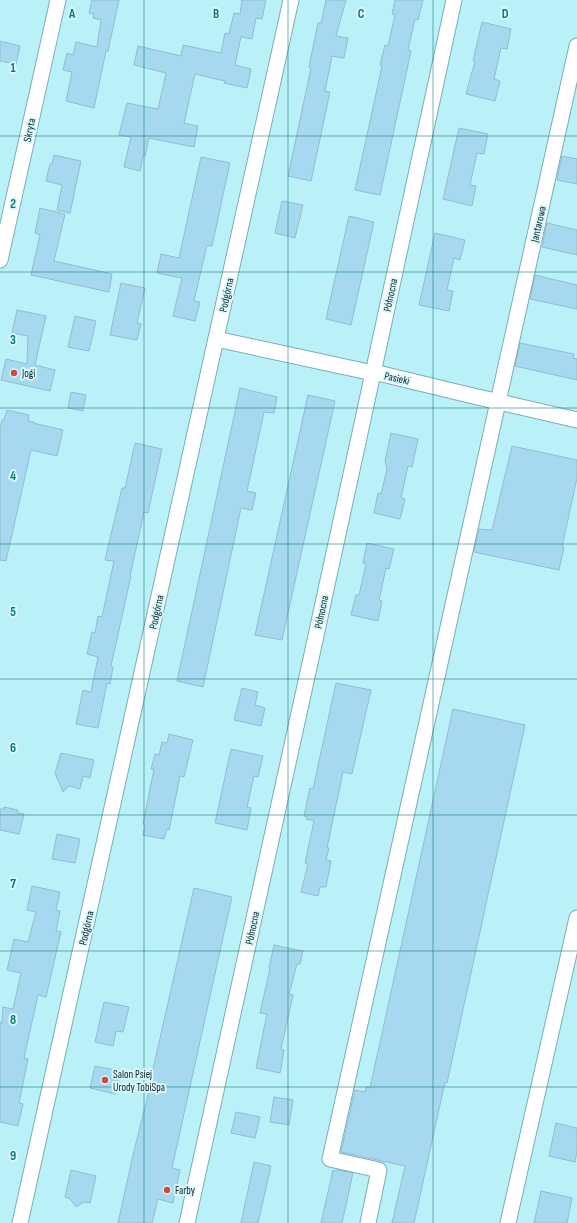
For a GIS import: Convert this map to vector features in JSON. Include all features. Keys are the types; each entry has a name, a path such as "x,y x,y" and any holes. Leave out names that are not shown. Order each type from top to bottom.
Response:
{"street":[{"name":"Skryta","path":"0,260 58,0"},
{"name":"Podgórna","path":"20,1223 291,0"},
{"name":"Północna","path":"187,1223 454,0"},
{"name":"Jantarowa","path":"368,1223 379,1170 330,1159 577,46"},
{"name":"Pasieki","path":"216,339 382,374 577,420"},
{"path":"508,1223 577,918"}],"building":[{"path":"92,0 119,0 94,108 66,101 72,72 63,70 67,53 73,55 76,42 97,47 101,20 93,18 94,14 89,13"},
{"path":"242,0 266,0 262,19 256,18 252,39 241,37 235,65 251,69 247,88 195,74 184,123 198,126 194,147 149,138 140,171 124,167 131,137 119,135 127,103 158,109 166,73 134,65 138,46 181,56 183,45 221,53 225,33 229,34 234,13 240,14"},
{"path":"326,0 346,0 336,36 348,38 344,58 332,56 325,91 330,92 311,181 288,176 311,68 309,67 318,23 321,23"},
{"path":"395,0 423,0 418,20 415,19 408,50 411,51 380,195 355,190 382,66 380,65 385,45 388,46 395,15 392,14"},
{"path":"482,22 511,29 507,49 501,48 494,79 500,81 495,101 466,94 475,62 473,61"},
{"path":"0,41 20,46 16,64 0,61"},
{"path":"459,128 488,134 484,154 477,153 470,185 476,186 472,206 443,199"},
{"path":"54,155 81,161 70,213 57,210 62,185 46,181"},
{"path":"562,156 577,159 577,184 557,180"},
{"path":"201,157 230,163 212,246 207,245 194,301 200,302 195,321 173,316 182,278 157,273 161,254 179,258"},
{"path":"282,201 303,205 295,238 275,233"},
{"path":"40,208 65,214 54,261 112,274 109,292 31,275 40,235 35,233"},
{"path":"349,216 374,222 351,325 326,319"},
{"path":"547,223 577,230 577,255 542,247"},
{"path":"435,233 465,240 460,260 454,258 447,290 453,291 449,311 419,305"},
{"path":"535,275 577,285 577,309 530,299"},
{"path":"121,283 145,288 137,323 141,324 137,340 110,335"},
{"path":"17,310 46,316 35,365 55,370 50,391 1,380 6,359 27,364 28,336 12,333"},
{"path":"75,316 96,321 89,351 68,347"},
{"path":"520,343 574,354 573,358 577,359 577,380 515,366"},
{"path":"240,388 277,397 274,413 264,412 247,491 256,493 252,510 241,508 203,687 177,681"},
{"path":"71,392 86,395 83,411 68,408"},
{"path":"308,395 335,401 282,640 255,635"},
{"path":"7,410 29,415 28,421 34,422 33,423 63,430 57,456 31,450 6,561 0,560 0,428"},
{"path":"391,433 418,439 412,467 408,466 401,498 405,499 400,519 374,513 378,493 381,494 387,469 385,461"},
{"path":"135,443 162,449 148,513 144,512 111,666 113,667 110,684 107,683 98,728 76,724 83,690 91,692 98,657 87,654 92,632 95,633 98,616 102,617 114,561 105,560 122,488 125,488"},
{"path":"512,446 577,460 577,478 562,547 564,547 559,570 474,552 479,529 492,530"},
{"path":"367,543 394,549 389,569 386,568 379,600 382,601 378,621 351,615 356,595 359,595 366,564 363,563"},
{"path":"336,683 371,690 352,774 343,772 327,848 329,848 326,860 331,861 326,887 320,887 318,896 301,892 308,864 305,863 314,821 306,819 307,817 304,816 310,788 313,789"},
{"path":"242,688 258,692 255,705 265,708 261,726 234,720"},
{"path":"453,709 525,725 447,1083 445,1082 414,1223 392,1223 405,1166 341,1152 355,1090 365,1092 366,1087 370,1088"},
{"path":"169,734 193,740 184,777 180,776 169,830 167,829 164,839 143,835 145,825 143,824 154,769 151,769 155,754 159,755 162,742 167,743"},
{"path":"231,749 263,756 258,777 254,776 247,807 251,808 247,830 215,823"},
{"path":"61,753 94,760 90,778 83,776 80,789 69,786 63,792 55,773"},
{"path":"4,807 18,810 18,813 24,814 19,834 0,830 0,809 4,809"},
{"path":"57,834 80,839 75,863 52,859"},
{"path":"32,886 60,892 56,910 60,911 56,931 61,932 46,997 38,995 24,1058 28,1059 19,1103 23,1104 18,1126 0,1122 0,1022 2,1023 3,1007 13,1009 21,973 7,970 14,939 28,942 36,912 27,910"},
{"path":"194,888 232,897 172,1168 180,1170 173,1203 158,1199 152,1223 118,1223 152,1079"},
{"path":"274,945 303,951 300,964 297,964 289,994 293,995 281,1049 284,1050 280,1073 256,1068 267,1014 260,1013"},
{"path":"104,1002 129,1007 123,1032 116,1031 113,1046 95,1042"},
{"path":"95,1066 120,1071 115,1094 90,1088"},
{"path":"274,1097 293,1100 289,1125 270,1122"},
{"path":"236,1112 260,1117 255,1138 231,1133"},
{"path":"556,1123 577,1128 577,1151 575,1162 549,1156"},
{"path":"254,1162 271,1166 258,1223 241,1223"},
{"path":"71,1170 96,1176 90,1203 84,1202 76,1207 70,1199 65,1197"},
{"path":"333,1170 353,1173 342,1223 321,1223"},
{"path":"541,1191 572,1198 567,1223 534,1223"}],"place":[{"name":"Jogi","path":"14,373"},
{"name":"Salon Psiej Urody TobiSpa","path":"105,1080"},
{"name":"Farby","path":"167,1190"}]}
